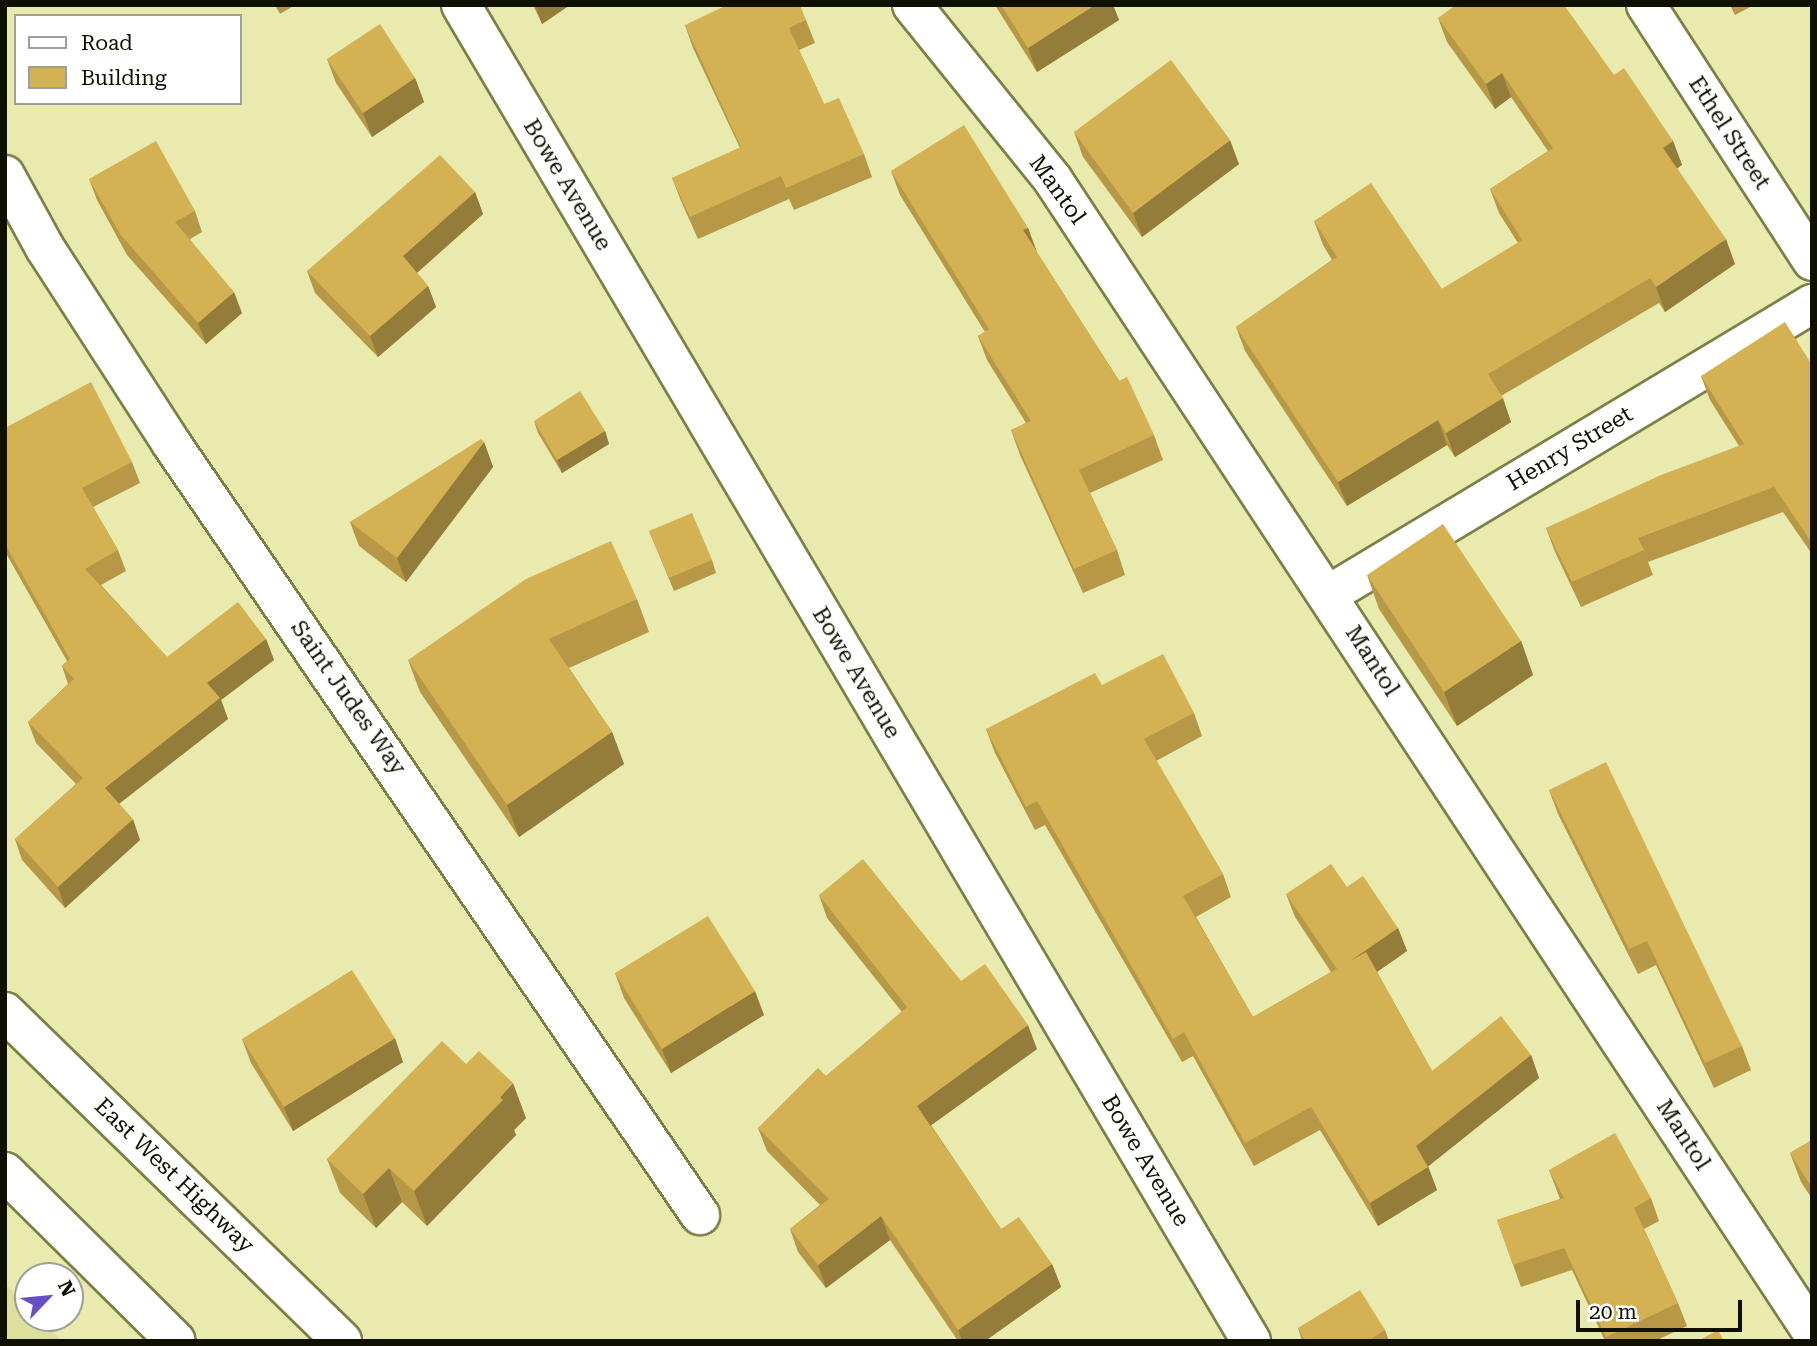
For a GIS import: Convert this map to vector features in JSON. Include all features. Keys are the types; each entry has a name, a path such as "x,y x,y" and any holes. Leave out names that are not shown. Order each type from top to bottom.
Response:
{"main road":[{"name":"Bowe Avenue","path":"461,5 1251,1341"},
{"name":"Mantol","path":"912,5 1053,180 1812,1332"},
{"name":"Ethel Street","path":"1646,5 1812,261"},
{"name":"Saint Judes Way","path":"5,175 45,248 171,443 700,1215"},
{"name":"Henry Street","path":"1328,595 1812,304"},
{"name":"East West Highway","path":"5,1012 342,1341"},
{"path":"5,1172 176,1341"}],"shaded area":[{"path":"5,1284 14,1293 14,1332 53,1332 62,1341 5,1341"}],"building":[{"path":"727,5 800,5 806,20 789,28 824,104 839,98 864,154 786,188 781,176 690,217 672,178 741,147 685,25"},
{"path":"1001,5 1095,5 1028,48"},
{"path":"1456,5 1564,5 1614,75 1624,68 1673,141 1663,148 1726,239 1656,287 1650,278 1488,374 1503,398 1446,433 1438,420 1338,482 1236,327 1337,257 1314,221 1371,183 1442,289 1522,240 1490,189 1553,148 1502,73 1486,84 1438,18"},
{"path":"380,24 415,78 363,113 327,59"},
{"path":"1171,60 1230,140 1133,213 1074,132"},
{"path":"964,125 1028,228 1023,230 1119,381 1127,377 1154,435 1079,470 1117,550 1074,569 1011,430 1031,421 978,336 989,329 891,171"},
{"path":"156,141 195,211 175,222 234,292 198,323 120,234 89,179"},
{"path":"440,155 475,192 403,256 428,286 370,336 307,271"},
{"path":"1785,322 1812,365 1812,543 1774,487 1638,538 1644,550 1572,582 1546,528 1661,475 1744,444 1701,376"},
{"path":"91,382 132,462 82,488 118,550 85,569 167,657 238,602 266,639 207,683 220,698 105,788 133,819 58,887 15,839 83,778 28,722 74,679 62,666 70,659 5,544 5,428"},
{"path":"580,391 605,431 557,460 534,421"},
{"path":"481,439 484,442 397,558 350,522"},
{"path":"692,513 712,560 669,578 649,531"},
{"path":"1443,524 1521,641 1444,692 1367,575"},
{"path":"611,541 637,599 549,639 612,732 507,805 408,660 526,579"},
{"path":"1163,654 1194,713 1144,739 1223,874 1183,896 1253,1017 1337,969 1286,894 1331,864 1347,887 1363,876 1398,928 1350,961 1366,952 1432,1071 1501,1016 1531,1055 1416,1146 1428,1167 1370,1203 1311,1107 1245,1143 1184,1032 1173,1039 1037,801 1026,807 986,729 1095,673 1102,685"},
{"path":"1606,762 1742,1046 1705,1063 1647,941 1629,949 1549,790"},
{"path":"863,859 961,981 985,964 1028,1025 917,1106 1001,1229 1019,1217 1052,1264 958,1330 881,1216 818,1265 790,1229 829,1199 758,1128 818,1068 826,1076 907,1007 819,895"},
{"path":"708,916 755,991 662,1049 615,973"},
{"path":"352,970 395,1038 284,1107 242,1039"},
{"path":"442,1041 466,1064 479,1051 513,1083 500,1097 503,1100 414,1191 389,1168 363,1194 327,1159"},
{"path":"1615,1133 1651,1198 1634,1208 1678,1303 1606,1337 1564,1248 1513,1265 1497,1220 1564,1198 1549,1170"},
{"path":"1812,1140 1812,1188 1790,1153"},
{"path":"1360,1290 1385,1330 1368,1341 1305,1341 1298,1328"},
{"path":"1718,1330 1724,1341 1698,1341"}]}
